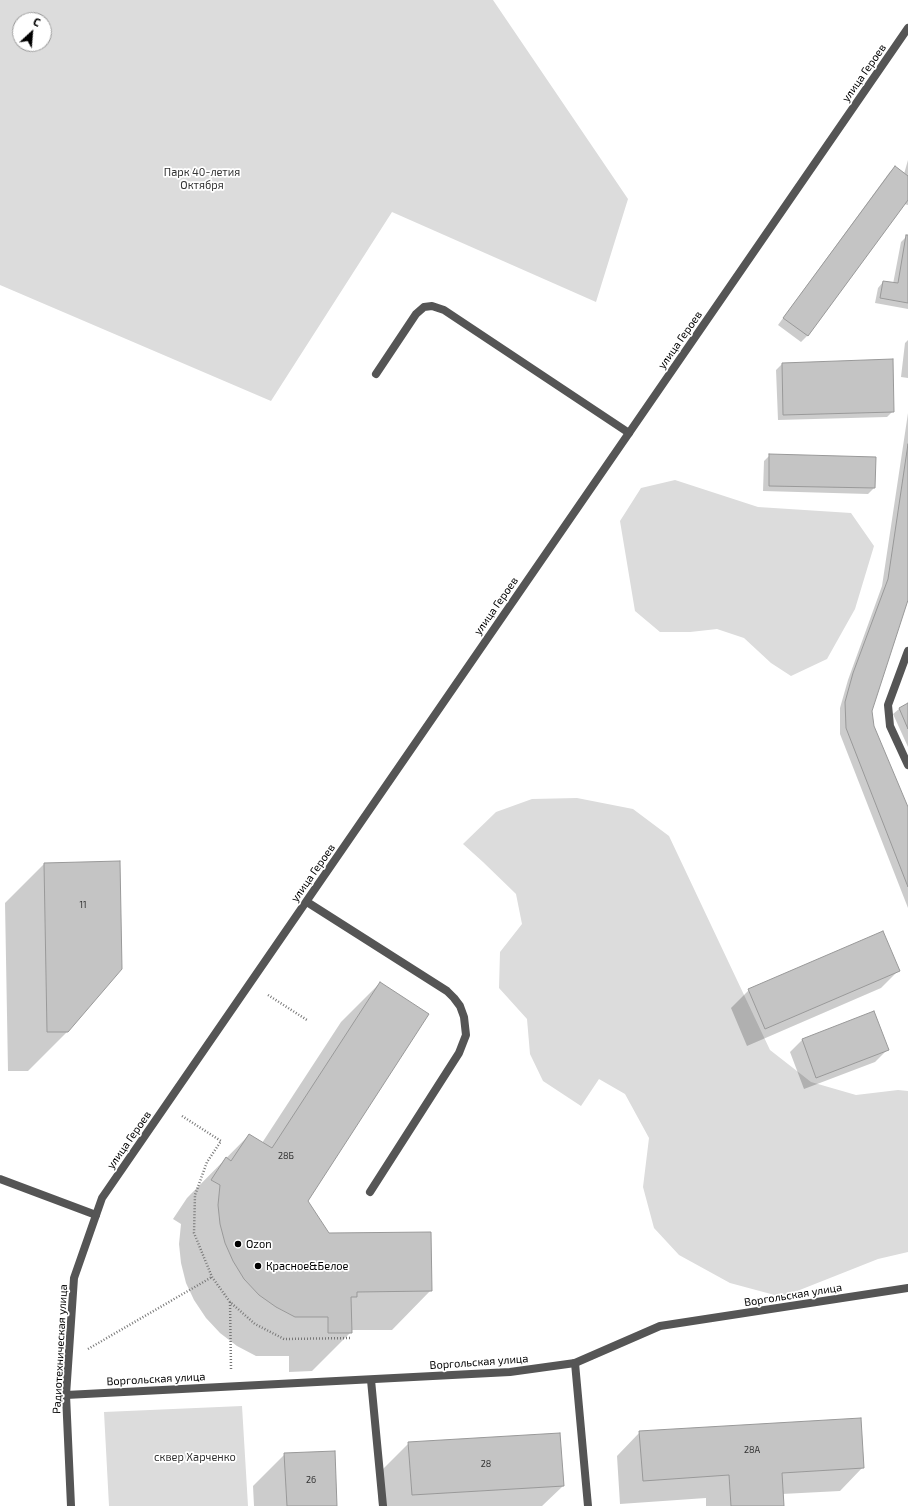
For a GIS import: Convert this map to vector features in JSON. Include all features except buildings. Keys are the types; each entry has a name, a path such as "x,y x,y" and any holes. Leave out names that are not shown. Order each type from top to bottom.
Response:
{"street":[{"name":"улица Героев","path":"102,1198 908,28"},
{"path":"376,374 416,314 424,307 432,306 444,310 629,433"},
{"path":"908,651 888,705 890,726 908,765"},
{"path":"307,902 446,992 454,998 460,1006 464,1017 466,1034 459,1053 370,1192"},
{"path":"0,1179 96,1215"},
{"name":"Радиотехническая улица","path":"71,1506 66,1395 74,1278 102,1198"},
{"name":"Воргольская улица","path":"66,1395 510,1372 575,1363 660,1326 908,1288"},
{"path":"575,1363 588,1506"},
{"path":"370,1380 383,1506"}],"path":[{"path":"268,995 308,1020"},
{"path":"182,1116 221,1141 207,1162 195,1195 194,1233 212,1277 230,1302 255,1324 284,1339 352,1338"},
{"path":"88,1349 212,1277"},
{"path":"230,1302 231,1374"}],"green space":[{"name":"Парк 40-летия Октября","path":"0,0 493,0 628,199 596,302 392,212 271,401 0,285"},
{"path":"675,480 758,507 851,513 874,546 855,609 827,659 791,676 771,663 744,638 717,629 690,632 660,632 635,611 620,521 641,488"},
{"path":"577,798 633,809 669,836 770,1050 811,1082 856,1095 898,1090 908,1091 908,1252 878,1259 782,1297 730,1283 679,1255 654,1228 643,1187 649,1138 625,1094 599,1079 581,1106 543,1081 530,1054 527,1019 499,988 500,952 522,924 516,894 463,844 496,812 532,799"},
{"name":"сквер Харченко","path":"242,1406 248,1506 109,1506 104,1412"}],"place":[{"name":"Ozon","path":"238,1244"},
{"name":"Красное&Белое","path":"258,1266"}]}
